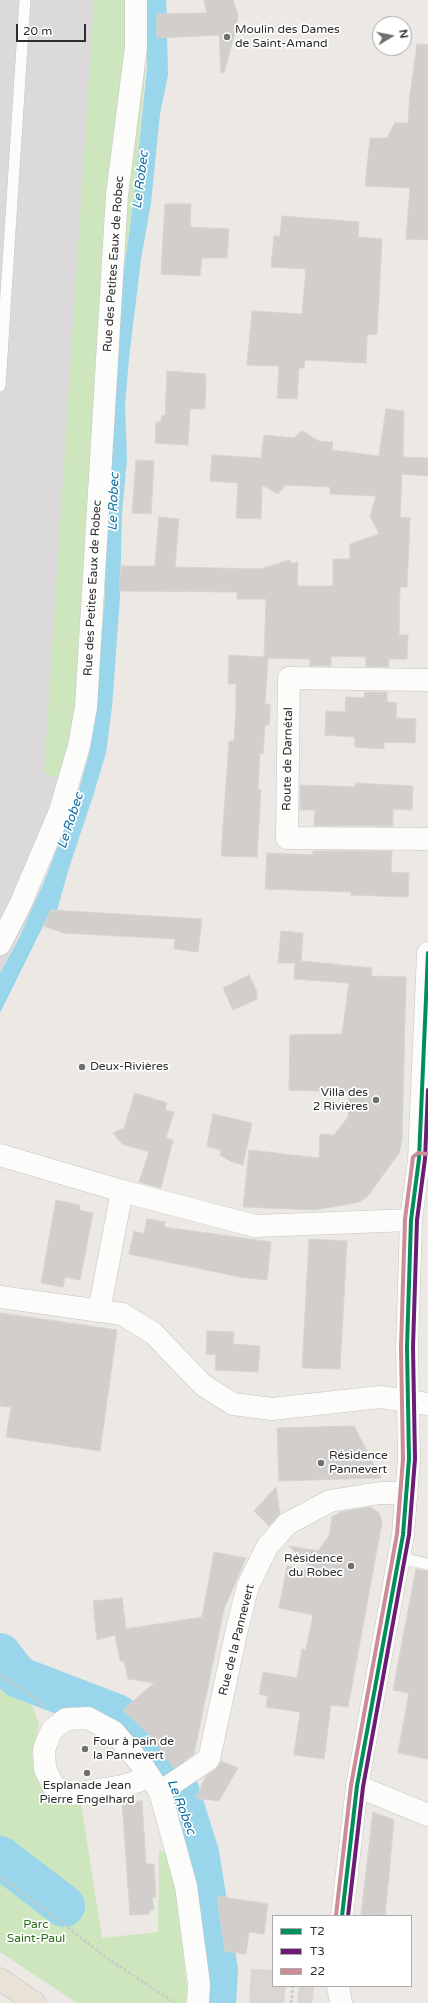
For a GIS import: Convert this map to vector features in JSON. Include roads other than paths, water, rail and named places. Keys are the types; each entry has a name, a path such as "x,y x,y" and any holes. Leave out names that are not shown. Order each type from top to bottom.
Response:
{"highway":[{"path":"0,1979 35,2003"}],"street":[{"name":"Rue des Petites Eaux de Robec","path":"0,944 20,905 60,811 79,746 86,706 117,195 136,47 136,0"},
{"name":"Route de Darnétal","path":"428,680 289,678 287,838 428,839"},
{"path":"342,1915 356,1786 400,1558 409,1459 418,1403 406,1347 410,1220 424,1160 428,953"},
{"path":"0,1155 122,1191 254,1226 410,1220"},
{"path":"99,1311 122,1191"},
{"path":"0,1297 122,1314 153,1333 203,1385 233,1404 272,1409 380,1397 418,1403"},
{"name":"Rue de la Pannevert","path":"166,1782 142,1765 114,1732 88,1718 66,1719 52,1730 44,1749 45,1769 54,1787 73,1794 123,1786 166,1782 209,1759 237,1629 248,1586 267,1547 288,1524 330,1501 380,1493 406,1493"},
{"path":"166,1782 186,1886 199,1984 198,2003"},
{"path":"356,1786 428,1815"},
{"path":"331,2003 334,1987"},
{"path":"338,1987 341,2003"}],"lane":[{"path":"0,386 3,285 24,0"},
{"path":"400,1558 428,1564"}],"water":[{"path":"145,0 166,0 167,14 157,14 157,37 167,37 168,75 160,114 151,203 141,259 129,358 125,405 127,459 122,513 120,598 112,707 106,753 57,910 51,910 0,1013 0,973 19,938 44,882 78,794 89,754 95,712 105,597 105,532 120,299 134,197 147,67"}],"waterway":[{"name":"Le Robec","path":"0,1654 18,1677 117,1715 171,1776 179,1793 198,1853 217,1970 215,2003"},
{"path":"0,1857 64,1906"}],"place":[{"name":"Moulin des Dames de Saint-Amand","path":"227,37"},
{"name":"Deux-Rivières","path":"82,1067"},
{"name":"Villa des 2 Rivières","path":"376,1100"},
{"name":"Résidence Pannevert","path":"321,1463"},
{"name":"Résidence du Robec","path":"351,1566"},
{"name":"Four à pain de la Pannevert","path":"85,1749"},
{"name":"Esplanade Jean Pierre Engelhard","path":"87,1773"}],"park label":[{"name":"Parc Saint-Paul","path":"36,1932"}]}
